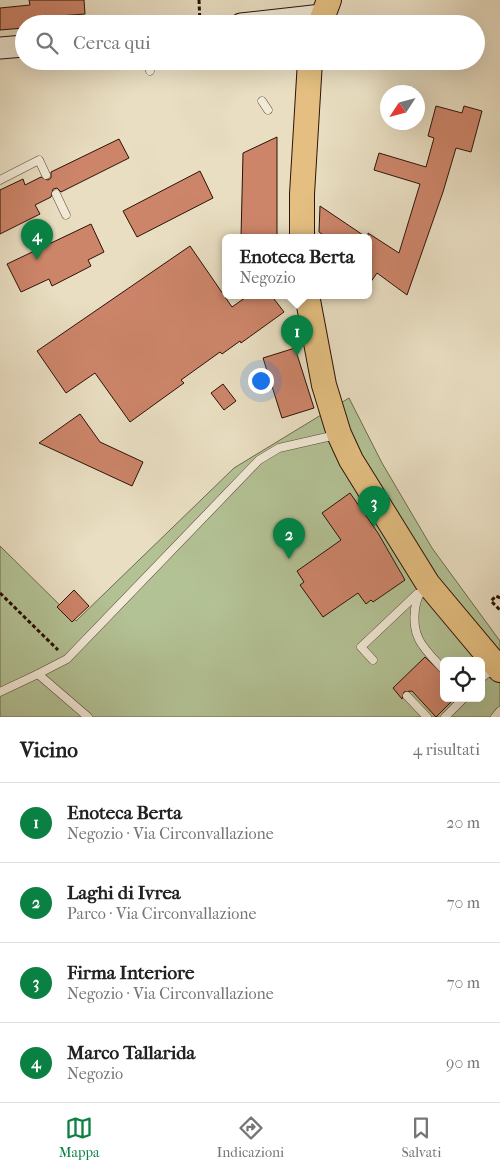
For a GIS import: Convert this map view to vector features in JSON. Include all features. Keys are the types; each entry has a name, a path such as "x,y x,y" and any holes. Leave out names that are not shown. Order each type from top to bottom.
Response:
{"main road":[{"path":"309,15 324,13"},
{"path":"0,48 15,47"},
{"path":"302,234 302,194 309,70"},
{"path":"308,299 324,385 340,434 360,476 423,589 489,674"}],"lane":[{"path":"262,101 268,110"},
{"path":"0,180 39,160 46,175"},
{"path":"56,194 66,214"},
{"path":"0,692 67,660 255,464 279,448 340,434"},
{"path":"373,660 361,647 423,589"},
{"path":"423,589 413,624 421,645 440,666"},
{"path":"38,674 88,717"},
{"path":"407,696 427,717"},
{"path":"445,717 460,702"},
{"path":"495,717 500,711"}],"path":[{"path":"199,0 200,15"},
{"path":"0,593 67,660"},
{"path":"500,598 496,596 491,601 500,610"}],"green space":[{"path":"349,398 382,463 432,548 500,641 500,717 0,717 0,546 76,621 234,468"}],"building":[{"path":"29,0 84,0 85,14 15,15 15,29 0,30 0,8 30,5"},
{"path":"436,106 462,113 464,106 482,111 471,152 456,148 443,192 407,295 377,273 372,280 372,236 399,253 420,184 374,170 379,153 426,167 434,138 428,136"},
{"path":"277,137 277,234 241,234 243,153"},
{"path":"119,139 129,158 61,192 57,188 53,189 51,197 35,205 40,214 0,234 0,190 23,179 25,185 41,177 48,180 51,178 51,172"},
{"path":"200,171 213,198 137,237 123,211"},
{"path":"320,206 362,234 322,234 319,232"},
{"path":"91,224 104,252 88,260 91,266 52,286 49,279 21,292 7,264"},
{"path":"190,246 222,292 222,299 226,299 232,307 243,299 274,299 284,312 241,343 240,341 222,354 220,352 181,380 184,383 130,422 95,373 66,393 37,351"},
{"path":"295,348 314,408 282,418 263,358"},
{"path":"223,384 236,401 224,410 211,393"},
{"path":"80,414 100,442 143,462 132,486 39,443"},
{"path":"350,493 378,533 405,580 373,602 371,600 366,604 358,593 323,617 300,585 304,582 297,571 341,540 322,513"},
{"path":"74,590 89,606 72,622 57,607"},
{"path":"425,657 440,671 440,702 451,702 436,717 412,691 404,692 402,699 393,688"}],"place":[{"name":"Marco Tallarida","path":"37,260"},
{"name":"Enoteca Berta","path":"297,356"},
{"name":"Firma Interiore","path":"374,527"},
{"name":"Laghi di Ivrea","path":"289,559"}]}
